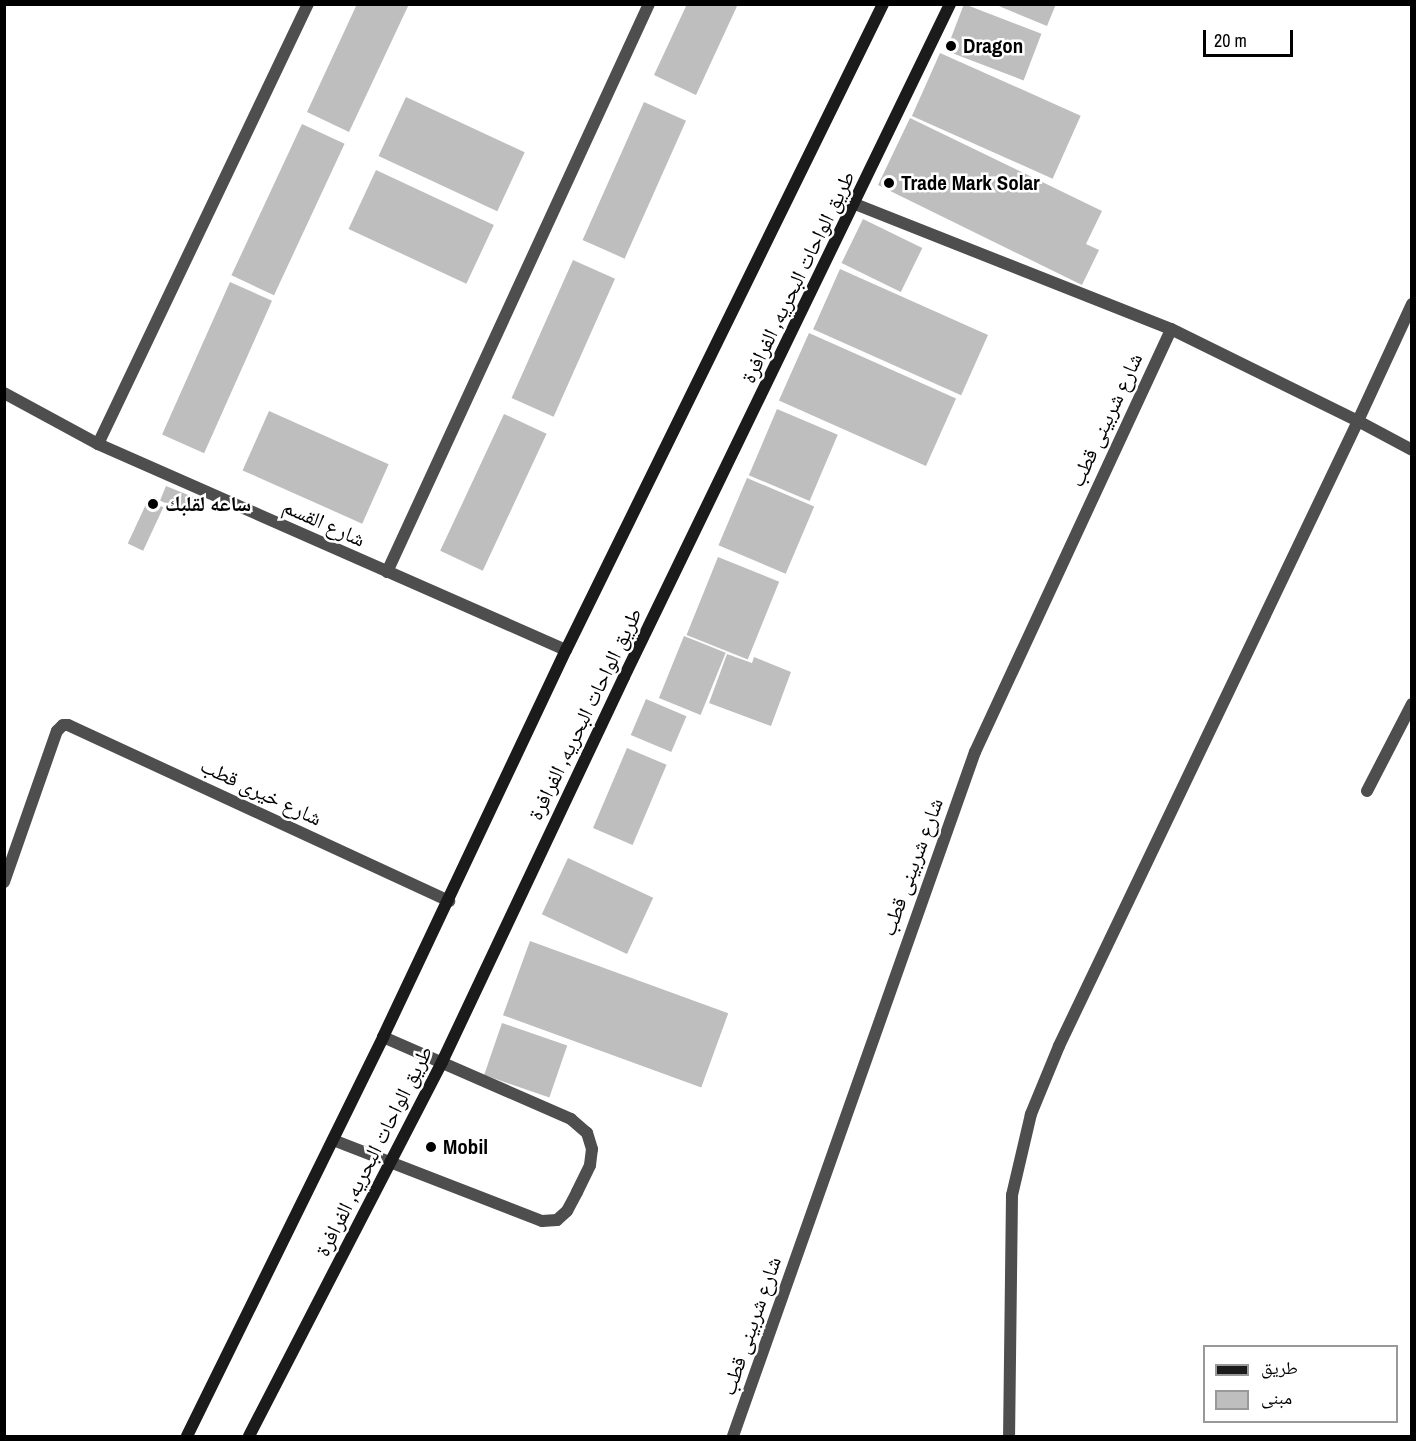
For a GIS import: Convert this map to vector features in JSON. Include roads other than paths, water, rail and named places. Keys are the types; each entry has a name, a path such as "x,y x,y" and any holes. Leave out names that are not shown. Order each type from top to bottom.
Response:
{"main road":[{"name":"طريق الواحات البحريه, الفرافرة","path":"188,1437 449,901 566,650 883,4"},
{"name":"طريق الواحات البحريه, الفرافرة","path":"249,1437 392,1164 442,1062 624,677 950,4"}],"street":[{"path":"98,444 308,4"},
{"path":"387,572 649,4"},
{"path":"855,204 1171,328 1412,450"},
{"path":"1009,1437 1012,1196 1031,1114 1059,1046 1412,304"},
{"name":"شارع شربينى قطب","path":"732,1437 975,752 1171,328"},
{"name":"شارع القسم","path":"4,393 98,444 566,650"},
{"path":"1367,791 1412,704"},
{"name":"شارع خيرى قطب","path":"4,882 57,731 63,725 75,728 449,901"},
{"path":"333,1140 542,1221 557,1220 567,1210 577,1192 590,1165 592,1149 587,1133 572,1119 383,1037"}],"place":[{"name":"Dragon","path":"951,46"},
{"name":"Trade Mark Solar","path":"889,183"},
{"name":"ساعه لقلبك","path":"153,504"},
{"name":"Mobil","path":"431,1147"}]}
